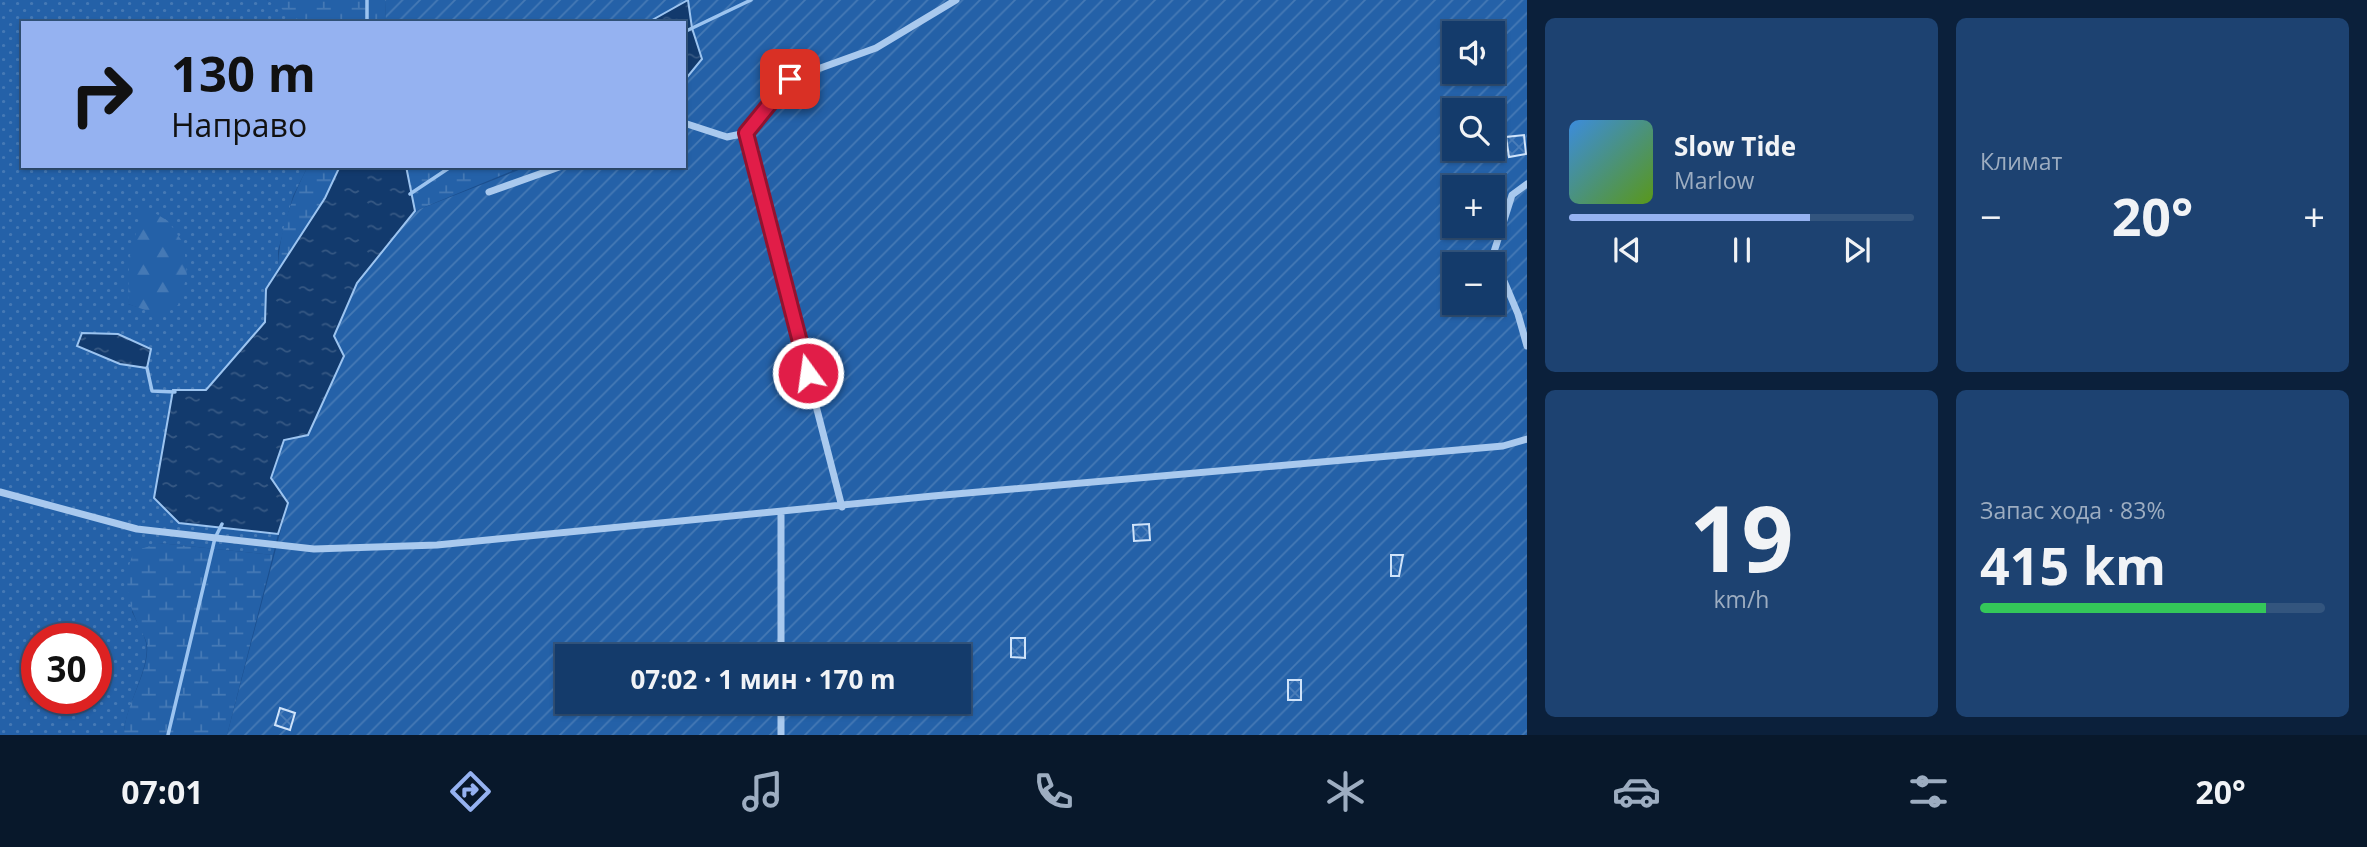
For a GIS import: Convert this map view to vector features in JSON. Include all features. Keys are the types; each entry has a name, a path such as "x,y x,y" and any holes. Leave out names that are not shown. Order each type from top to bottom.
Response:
{"street":[{"path":"686,124 727,137 746,133 790,79 876,48 956,0"},
{"path":"746,133 842,507"},
{"path":"489,192 556,168"},
{"path":"1527,184 1511,195 1493,255 1518,314 1527,346"},
{"path":"0,492 137,529 314,549 437,545 933,496 1503,446 1527,439"},
{"path":"781,513 781,644"},
{"path":"781,714 781,735"}],"green space":[{"path":"0,0 267,0 305,21 21,21 21,168 307,168 293,196 278,251 278,272 266,289 265,322 206,390 179,523 278,534 273,555 159,543 132,612 144,635 146,653 145,664 125,724 124,735 0,735","holes":["144,207 144,309 128,304","82,333 117,334 151,349 147,367 77,346"]},
{"path":"267,0 385,0 386,21 301,21"},
{"path":"385,0 1527,0 1527,735 227,735 288,503 271,478 284,440 344,356 334,336 357,283 415,211 524,168 686,168 686,79 702,59 692,28 688,1 651,21 386,21"},
{"path":"307,168 339,168 325,198 278,272 280,244 296,191"},
{"path":"406,168 511,168 512,171 415,211"},
{"path":"143,206 168,221 184,244 187,276 178,305 162,316 128,304 129,259"},
{"path":"159,543 273,555 227,735 124,735 128,712 147,655 146,642 134,615 127,587 128,569 135,551"}],"water":[{"path":"688,0 692,28 702,59 686,79 686,21 651,21"},
{"path":"339,168 406,168 415,211 357,283 334,336 344,356 308,435 284,440 271,478 288,503 278,534 179,523 154,498 173,390 206,390 265,322 266,289 325,198"},
{"path":"82,333 118,334 151,349 147,368 120,364 77,346"}],"building":[{"path":"1524,135 1526,154 1509,157 1506,137"},
{"path":"1149,524 1150,540 1134,541 1133,525"},
{"path":"1391,555 1403,555 1399,576 1391,576"},
{"path":"1011,638 1025,638 1025,658 1011,657"},
{"path":"1288,680 1301,680 1301,700 1288,700"},
{"path":"280,708 295,713 290,730 275,725"}],"waterway":[{"path":"367,0 367,21"},
{"path":"686,31 751,0"},
{"path":"410,194 449,168"},
{"path":"147,368 152,391 175,392"},
{"path":"168,735 215,538 222,524"}],"route":[{"path":"790,79 751,123 746,133 808,373"}]}
